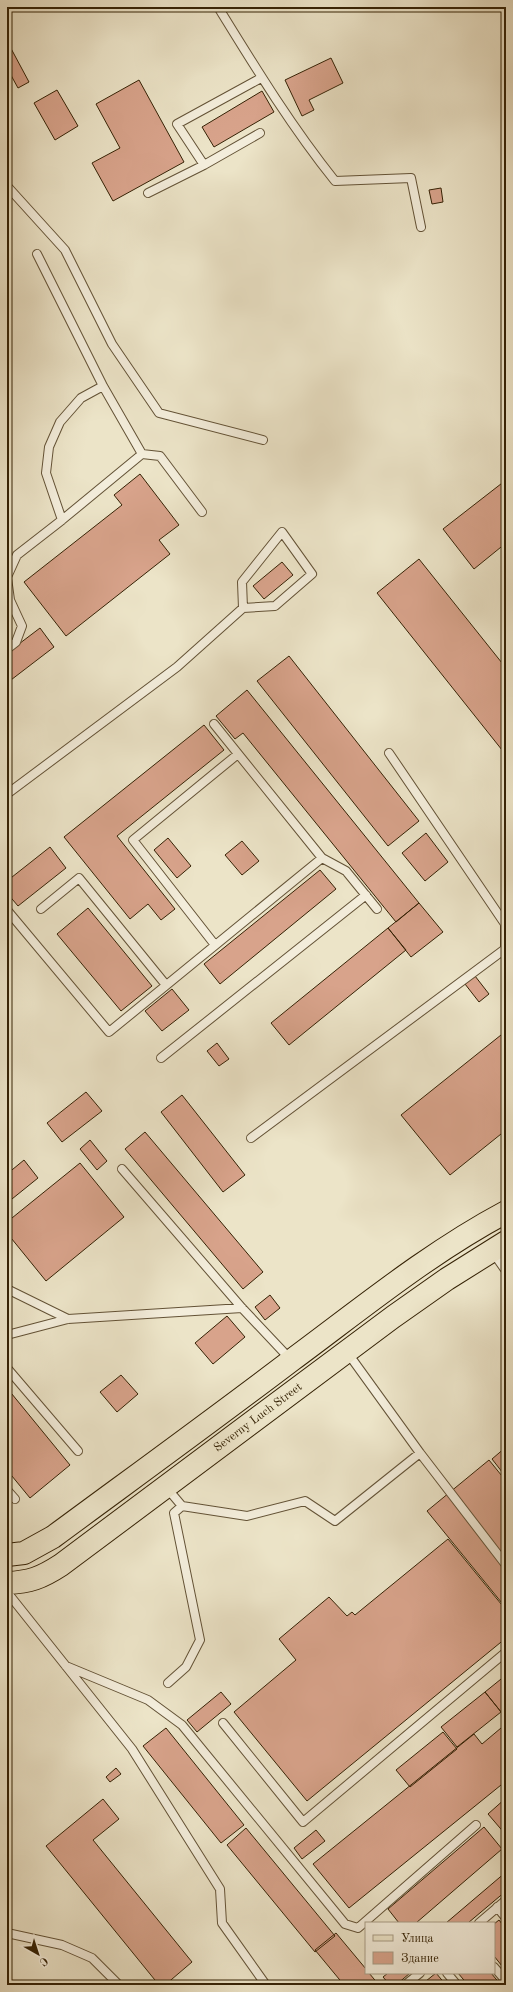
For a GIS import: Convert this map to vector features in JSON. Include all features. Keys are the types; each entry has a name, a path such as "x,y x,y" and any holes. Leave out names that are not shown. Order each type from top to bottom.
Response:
{"main road":[{"name":"Severny Luch Street","path":"7,1554 24,1552 53,1537 426,1261 483,1224 506,1212"},
{"name":"Severny Luch Street","path":"7,1584 26,1582 42,1577 441,1283 499,1246"}],"lane":[{"path":"218,7 261,78 302,139 335,181 411,178 421,227"},
{"path":"204,165 177,124 261,78"},
{"path":"148,193 204,165 260,133"},
{"path":"7,186 65,250 112,344 159,412 263,440"},
{"path":"37,254 103,386 142,454"},
{"path":"62,520 46,473 49,447 60,422 81,398 103,386"},
{"path":"7,649 16,642 22,626 10,600 7,577 17,555 142,454 160,456 202,512"},
{"path":"7,794 177,667 243,608 275,606 312,574 282,532 242,582 243,608"},
{"path":"214,724 322,858 346,871 377,909"},
{"path":"251,1138 505,949 505,924 389,753"},
{"path":"216,945 133,840 238,754"},
{"path":"7,910 109,1032 322,858"},
{"path":"40,909 79,878 166,985"},
{"path":"161,1058 366,895"},
{"path":"122,1169 242,1308 292,1361"},
{"path":"499,1246 506,1271"},
{"path":"7,1289 68,1319"},
{"path":"7,1335 68,1319 242,1308"},
{"path":"346,1352 506,1565"},
{"path":"7,1368 78,1451"},
{"path":"166,1486 182,1506 247,1516 305,1501 335,1521 420,1452"},
{"path":"7,1490 15,1499"},
{"path":"168,1683 186,1668 200,1640 174,1513 182,1506"},
{"path":"7,1592 132,1749 220,1889 222,1923 266,1985"},
{"path":"224,1723 303,1822 506,1652"},
{"path":"66,1666 148,1700 182,1725 345,1924 358,1928 476,1825"},
{"path":"480,1922 506,1900"},
{"path":"497,1908 506,1918"},
{"path":"7,1933 62,1945 92,1958 119,1985"},
{"path":"495,1968 506,1981"},
{"path":"405,1985 419,1974"},
{"path":"448,1974 457,1985"}],"building":[{"path":"7,41 29,82 18,88 7,68"},
{"path":"331,58 343,83 309,100 314,110 302,116 285,80"},
{"path":"139,80 184,162 113,201 92,163 120,148 96,104"},
{"path":"57,90 78,126 55,140 34,103"},
{"path":"262,91 274,112 214,147 202,127"},
{"path":"441,188 443,202 432,204 429,190"},
{"path":"140,474 179,525 159,540 170,554 66,636 24,582 122,505 114,495"},
{"path":"506,480 506,543 474,569 443,529"},
{"path":"419,559 506,668 506,755 377,593"},
{"path":"282,562 293,575 264,599 253,586"},
{"path":"40,628 54,647 7,683 7,653"},
{"path":"289,656 419,821 388,846 257,681"},
{"path":"247,690 419,903 396,922 243,733 235,739 216,716"},
{"path":"204,725 224,750 117,836 175,909 161,920 148,904 130,919 64,837"},
{"path":"426,833 448,862 425,881 402,853"},
{"path":"168,838 191,866 177,878 154,850"},
{"path":"242,841 259,861 242,875 225,855"},
{"path":"50,847 66,868 18,906 7,893 7,881"},
{"path":"320,870 336,889 220,984 204,964"},
{"path":"419,903 443,932 411,957 388,928"},
{"path":"88,908 152,986 121,1011 57,934"},
{"path":"388,928 406,950 289,1045 271,1023"},
{"path":"475,976 489,994 479,1002 465,984"},
{"path":"172,989 189,1010 162,1031 145,1011"},
{"path":"506,1031 506,1130 450,1175 401,1115"},
{"path":"217,1043 229,1059 219,1066 207,1051"},
{"path":"86,1092 102,1111 62,1142 47,1123"},
{"path":"182,1095 245,1175 223,1192 161,1112"},
{"path":"145,1132 263,1272 243,1289 125,1149"},
{"path":"90,1140 107,1161 97,1170 80,1149"},
{"path":"24,1160 38,1178 7,1203 7,1174"},
{"path":"80,1163 124,1217 46,1281 7,1233 7,1222"},
{"path":"270,1295 280,1308 265,1320 255,1307"},
{"path":"227,1316 245,1337 213,1364 195,1343"},
{"path":"121,1375 138,1394 117,1412 100,1392"},
{"path":"7,1388 70,1465 30,1498 7,1470"},
{"path":"506,1447 506,1477 492,1459"},
{"path":"489,1460 506,1481 506,1608 427,1511"},
{"path":"448,1539 506,1610 506,1638 307,1801 234,1712 296,1660 279,1639 329,1597 347,1616 352,1612 355,1615"},
{"path":"506,1675 506,1718 485,1692"},
{"path":"221,1692 231,1704 197,1732 187,1720"},
{"path":"485,1692 501,1712 457,1747 441,1727"},
{"path":"166,1728 244,1825 221,1843 143,1746"},
{"path":"501,1728 506,1734 506,1781 349,1908 313,1864 474,1734 482,1744"},
{"path":"443,1732 457,1749 410,1787 396,1770"},
{"path":"116,1768 121,1774 110,1782 106,1777"},
{"path":"506,1798 506,1835 488,1814"},
{"path":"103,1799 119,1819 93,1840 192,1962 165,1985 159,1985 46,1846"},
{"path":"484,1827 502,1849 417,1922 398,1922 388,1909"},
{"path":"246,1828 335,1936 315,1952 227,1845"},
{"path":"316,1830 325,1841 302,1859 294,1848"},
{"path":"506,1872 506,1891 469,1922 447,1922"},
{"path":"499,1920 506,1929 506,1971 495,1957 495,1923"},
{"path":"336,1933 365,1968 365,1974 370,1974 379,1985 344,1985 315,1950"},
{"path":"387,1974 409,1974 396,1985 390,1985 383,1977"},
{"path":"437,1974 446,1985 421,1985"},
{"path":"459,1974 492,1974 501,1985 468,1985"}]}
